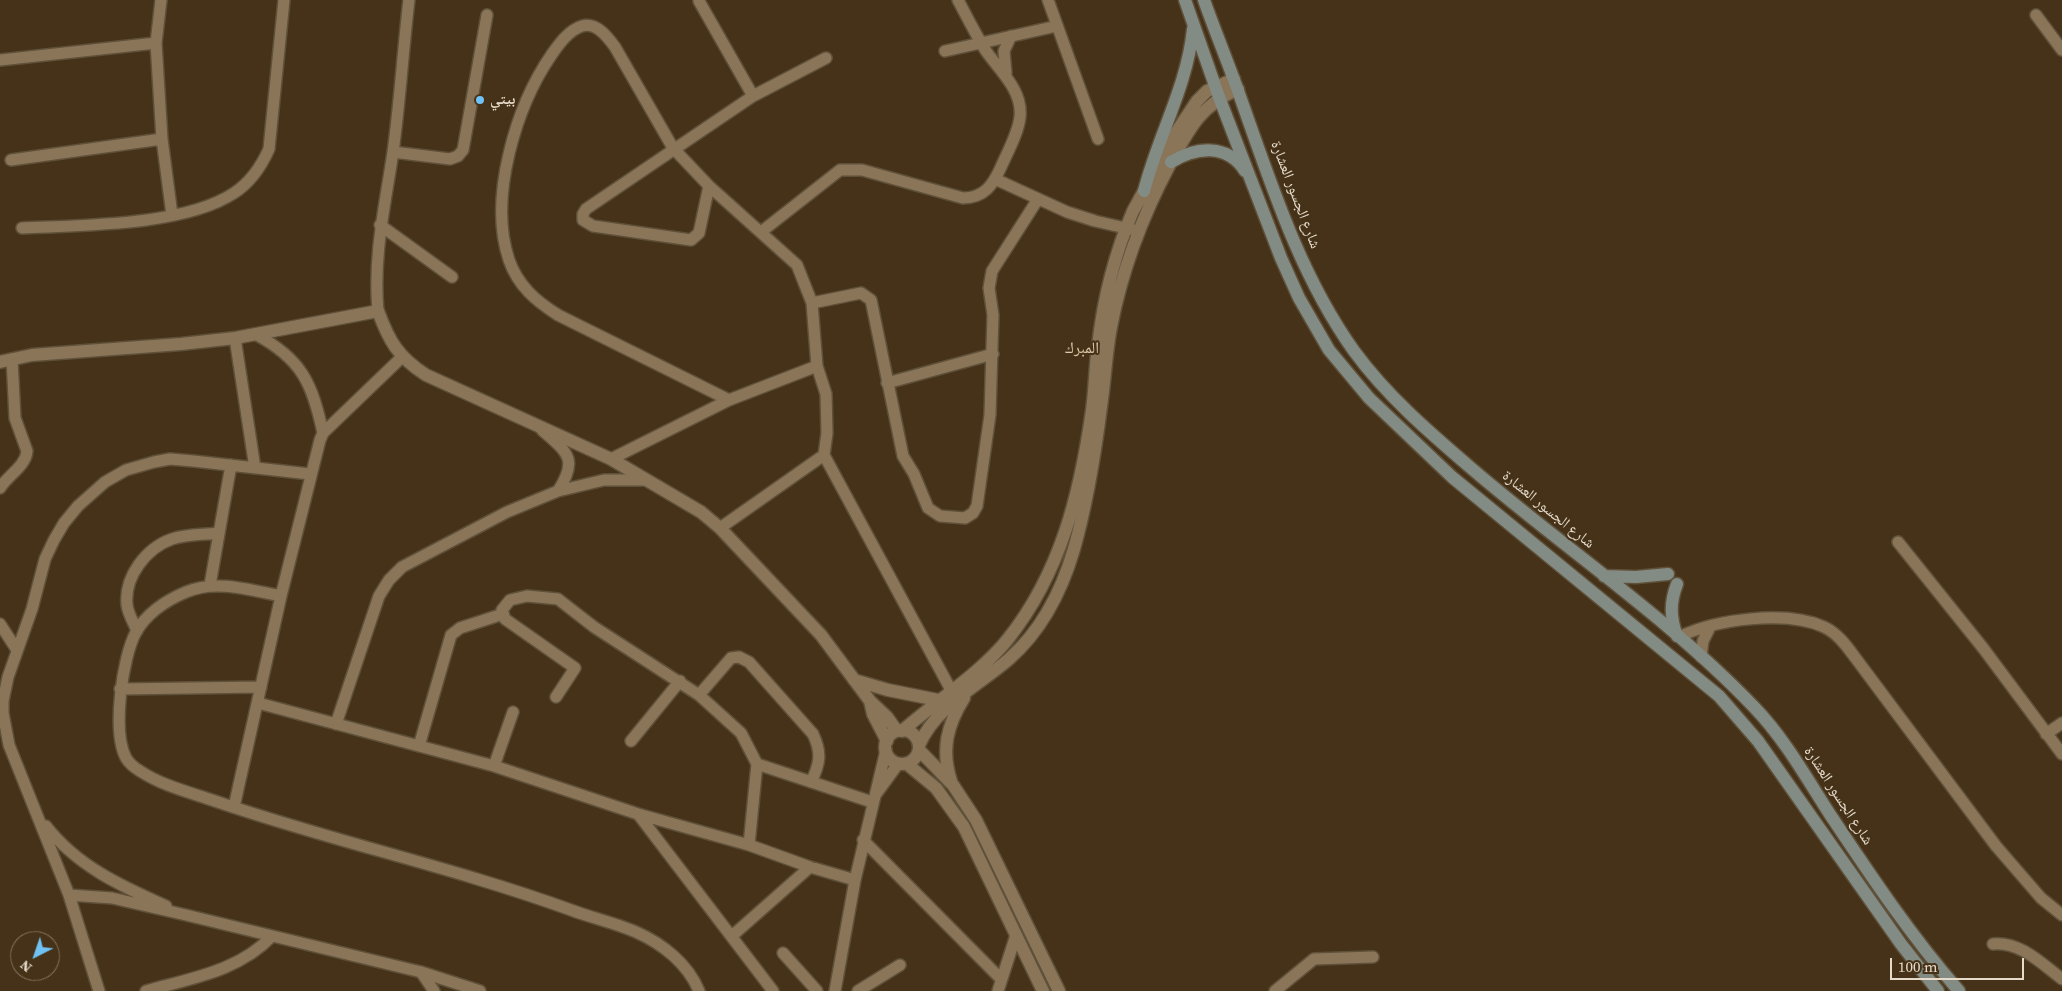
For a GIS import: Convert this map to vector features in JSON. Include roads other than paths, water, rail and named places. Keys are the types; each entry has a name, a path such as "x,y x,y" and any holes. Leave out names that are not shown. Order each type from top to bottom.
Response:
{"main road":[{"path":"1185,0 1217,92 1281,258 1299,298 1329,350 1345,371 1397,426 1452,477 1695,674 1739,717 1901,944 1938,991"},
{"name":"شارع الجسور العشارة","path":"1204,0 1266,170 1304,264 1339,327 1355,351 1398,402 1422,425 1490,485 1678,637 1737,690 1771,726 1898,915 1959,991"},
{"path":"1144,191 1156,150 1188,66 1193,24"},
{"path":"1171,162 1193,151 1217,151 1240,164 1252,181"},
{"path":"1604,576 1636,577 1668,574"},
{"path":"1677,584 1672,599 1671,615 1678,637"},
{"path":"1618,613 1634,601"},
{"path":"1632,624 1646,611"}],"street":[{"path":"161,0 156,44 162,139 172,215"},
{"path":"22,228 122,223 172,215 211,204 234,193 251,179 261,166 269,149 284,0"},
{"path":"409,0 393,152 380,225 375,278 378,310 386,335 401,358 438,382 611,460 702,512 720,528 821,635 870,701 900,731 911,733 919,747 953,785 992,848 1059,991"},
{"path":"761,232 840,170 862,170 945,195 963,198 980,196 988,190 995,180 1018,127 1020,106 1007,75 981,42 958,0"},
{"path":"1048,0 1098,140"},
{"path":"699,1 753,96"},
{"path":"393,152 450,159 458,156 463,150 487,15"},
{"path":"2036,15 2062,50"},
{"path":"730,400 551,311 538,302 524,288 509,259 503,220 504,188 510,145 532,85 558,45 572,31 583,26 592,26 605,34 615,47 674,148 709,186 797,264 812,303 817,366 826,394 827,433 824,455 952,690"},
{"path":"945,51 1057,26"},
{"path":"1007,75 1004,51 1011,36"},
{"path":"0,60 156,44"},
{"path":"709,186 699,233 691,240 593,226 583,220 583,214 586,210 674,148 753,96 826,58"},
{"path":"873,800 903,764 915,758 926,731 941,713 1010,658 1034,633 1059,590 1080,523 1098,434 1111,325 1132,229 1144,191 1190,110 1201,96 1236,84"},
{"path":"835,991 863,840 886,745 1007,641 1040,591 1061,546 1074,501 1092,412 1101,325 1115,263 1132,229 1194,123 1217,92"},
{"path":"11,160 162,139"},
{"path":"995,180 1095,221 1132,229"},
{"path":"812,303 860,293 871,300 903,456 914,474 922,499 928,508 940,516 965,518 973,513 977,506 990,415 993,315 989,288 992,271 1038,199"},
{"path":"380,225 452,277"},
{"path":"0,488 13,472 23,464 28,451 15,418 6,360 32,355 235,338 378,310"},
{"path":"255,334 276,345 302,370 315,401 323,433"},
{"path":"235,338 255,468"},
{"path":"0,353 32,355"},
{"path":"887,383 993,354"},
{"path":"234,808 281,596 310,474 323,433 401,358"},
{"path":"611,460 730,400 817,366"},
{"path":"536,425 559,445 568,456 570,466 567,478 558,491"},
{"path":"720,528 824,455"},
{"path":"99,991 69,895 16,764 4,723 3,701 17,650 54,540 64,522 78,506 105,482 126,470 170,459 310,474"},
{"path":"210,585 231,465"},
{"path":"336,724 368,623 379,596 389,580 402,567 507,512 558,491 604,480 648,480"},
{"path":"137,631 127,607 127,596 135,570 143,558 153,549 170,540 185,536 218,533"},
{"path":"1898,542 1983,648 2062,754"},
{"path":"281,596 210,585 188,591 168,601 148,616 137,631 123,668 120,689 122,746 127,760 140,771 161,782 234,808 369,849 506,886 637,933 682,962 699,991"},
{"path":"556,697 573,673 574,666 508,622 503,614 504,606 510,600 528,596 558,599 594,627 699,694 741,733 757,764 749,845"},
{"path":"419,746 451,635 460,628 503,614"},
{"path":"1678,637 1710,627 1746,620 1805,620 1826,628 1840,639 1996,846 2041,898 2062,915"},
{"path":"0,624 17,650"},
{"path":"1701,657 1703,641 1710,627"},
{"path":"699,694 731,658 739,657 749,662 813,734 819,747 821,758 811,782"},
{"path":"854,680 888,690 938,700"},
{"path":"632,741 680,681"},
{"path":"120,689 261,687"},
{"path":"953,785 946,763 946,741 956,710 967,692"},
{"path":"870,701 890,759 903,764 926,778 951,805 976,848 1043,991"},
{"path":"258,704 494,766 638,814 749,845 810,867 855,880"},
{"path":"494,766 513,712"},
{"path":"2046,734 2062,723"},
{"path":"757,764 873,800"},
{"path":"638,814 733,935 773,991"},
{"path":"39,817 57,839 89,867 114,883 186,915"},
{"path":"863,840 1000,978"},
{"path":"733,935 810,867"},
{"path":"69,895 112,898 186,915 421,972 480,991"},
{"path":"998,991 1000,978 1016,935"},
{"path":"146,991 237,963 256,952 272,936"},
{"path":"1993,944 2002,943 2022,950 2062,979"},
{"path":"783,953 817,991"},
{"path":"1275,991 1314,959 1373,957"},
{"path":"858,991 900,964"},
{"path":"421,972 434,991"}],"place":[{"name":"بيتي","path":"480,100"}],"district":[{"name":"المبرك","path":"1082,349"}]}
